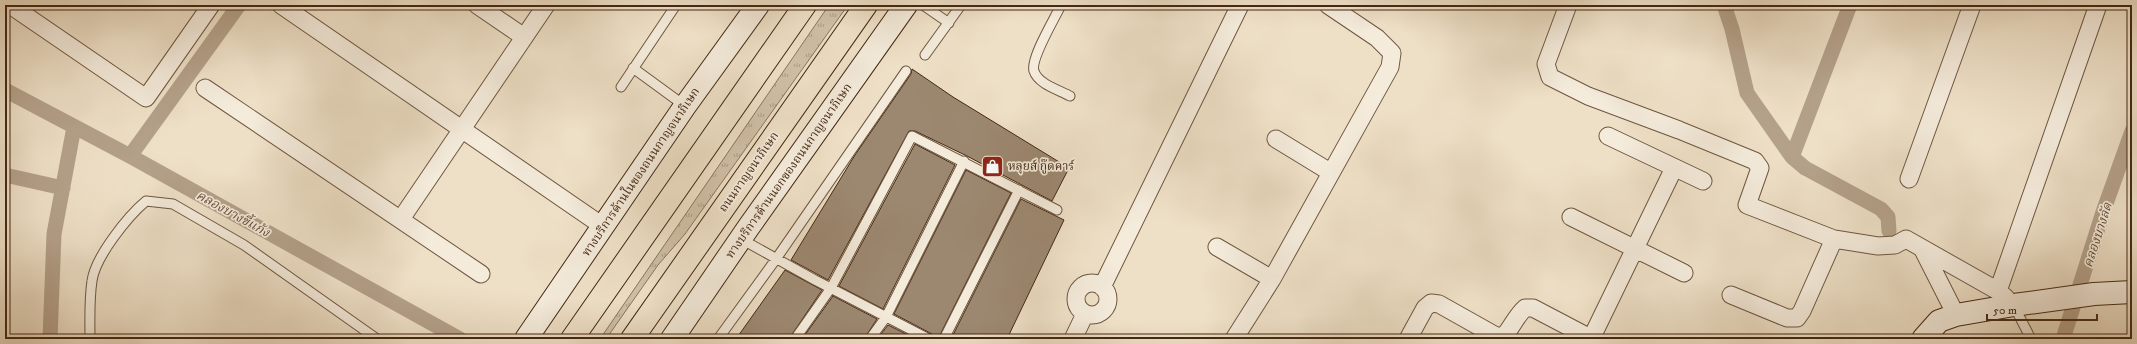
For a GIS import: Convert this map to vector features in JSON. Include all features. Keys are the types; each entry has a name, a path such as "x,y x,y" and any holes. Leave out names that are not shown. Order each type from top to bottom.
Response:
{"highway":[{"path":"572,339 805,5"},
{"name":"ถนนกาญจนาภิเษก","path":"638,331 866,5"}],"main road":[{"name":"ทางบริการด้านนอกของถนนกาญจนาภิเษก","path":"672,339 906,5"},
{"name":"ทางบริการด้านในของถนนกาญจนาภิเษก","path":"526,339 754,6"},
{"path":"1923,339 1939,321 2006,298 2065,298 2094,294 2132,292"}],"street":[{"path":"10,5 146,98 211,5"},
{"path":"281,5 604,227"},
{"path":"477,5 524,37"},
{"path":"401,220 546,5"},
{"path":"1102,287 1240,5"},
{"path":"1234,339 1272,279 1330,172 1390,67 1392,53 1378,38 1328,5"},
{"path":"1568,5 1546,64 1550,77 1588,96 1679,130 1755,162 1760,168 1747,206 1834,239 1878,246 1895,245 1906,239 2006,298 2098,5"},
{"path":"1909,179 1972,5"},
{"path":"205,88 481,274"},
{"path":"1608,136 1703,181"},
{"path":"1276,139 1330,172"},
{"path":"1408,339 1425,308 1431,303 1439,304 1496,336 1504,336 1518,315 1525,308 1532,308 1591,339 1674,168"},
{"path":"1571,217 1684,273"},
{"path":"1731,295 1787,318 1797,318 1834,239"},
{"path":"1217,247 1272,279"},
{"path":"1923,250 1956,315"},
{"path":"1092,283 1102,287 1107,295 1106,306 1099,314 1085,314 1076,304 1075,299 1079,289 1092,283"},
{"path":"1073,339 1085,314"}],"lane":[{"path":"621,88 676,5"},
{"path":"923,5 948,23"},
{"path":"925,55 961,5"},
{"path":"1061,5 1037,55 1034,65 1034,72 1041,81 1070,96"},
{"path":"633,68 685,106"},
{"path":"718,339 776,259 906,71"},
{"path":"795,339 831,288 909,138 915,136 1056,210"},
{"path":"870,339 886,317 964,162"},
{"path":"944,339 1019,190"},
{"path":"90,339 92,280 95,268 127,219 146,201 174,204 244,245 378,339"},
{"path":"741,239 776,259 929,339"},
{"path":"2006,298 2032,339"}],"green space":[{"path":"829,5 848,5 685,234 658,265 606,339 600,339"}],"building":[{"path":"912,69 953,97 1069,168 1052,201 967,156 915,131 909,131 828,280 791,260 855,155 911,74"},
{"path":"915,144 955,165 883,309 839,286"},
{"path":"966,170 1011,193 938,339 935,339 932,334 894,314"},
{"path":"1021,199 1064,220 1007,339 951,339"},
{"path":"785,270 822,290 789,339 736,339"},
{"path":"833,296 877,319 864,339 802,339"},
{"path":"888,325 916,339 877,339"}],"waterway":[{"path":"130,156 239,5"},
{"path":"1724,5 1732,29 1747,93 1792,157"},
{"path":"1850,5 1792,157 1805,168 1881,209 1888,217 1889,231"},
{"name":"คลองบางขี้แก้ง","path":"5,90 130,156 460,339"},
{"path":"50,339 54,234 74,127"},
{"name":"คลองบางลัด","path":"2063,339 2103,212 2132,131"},
{"path":"5,175 63,188"}],"place":[{"name":"หลุยส์ กู๊ดคาร์","path":"993,166"}]}
